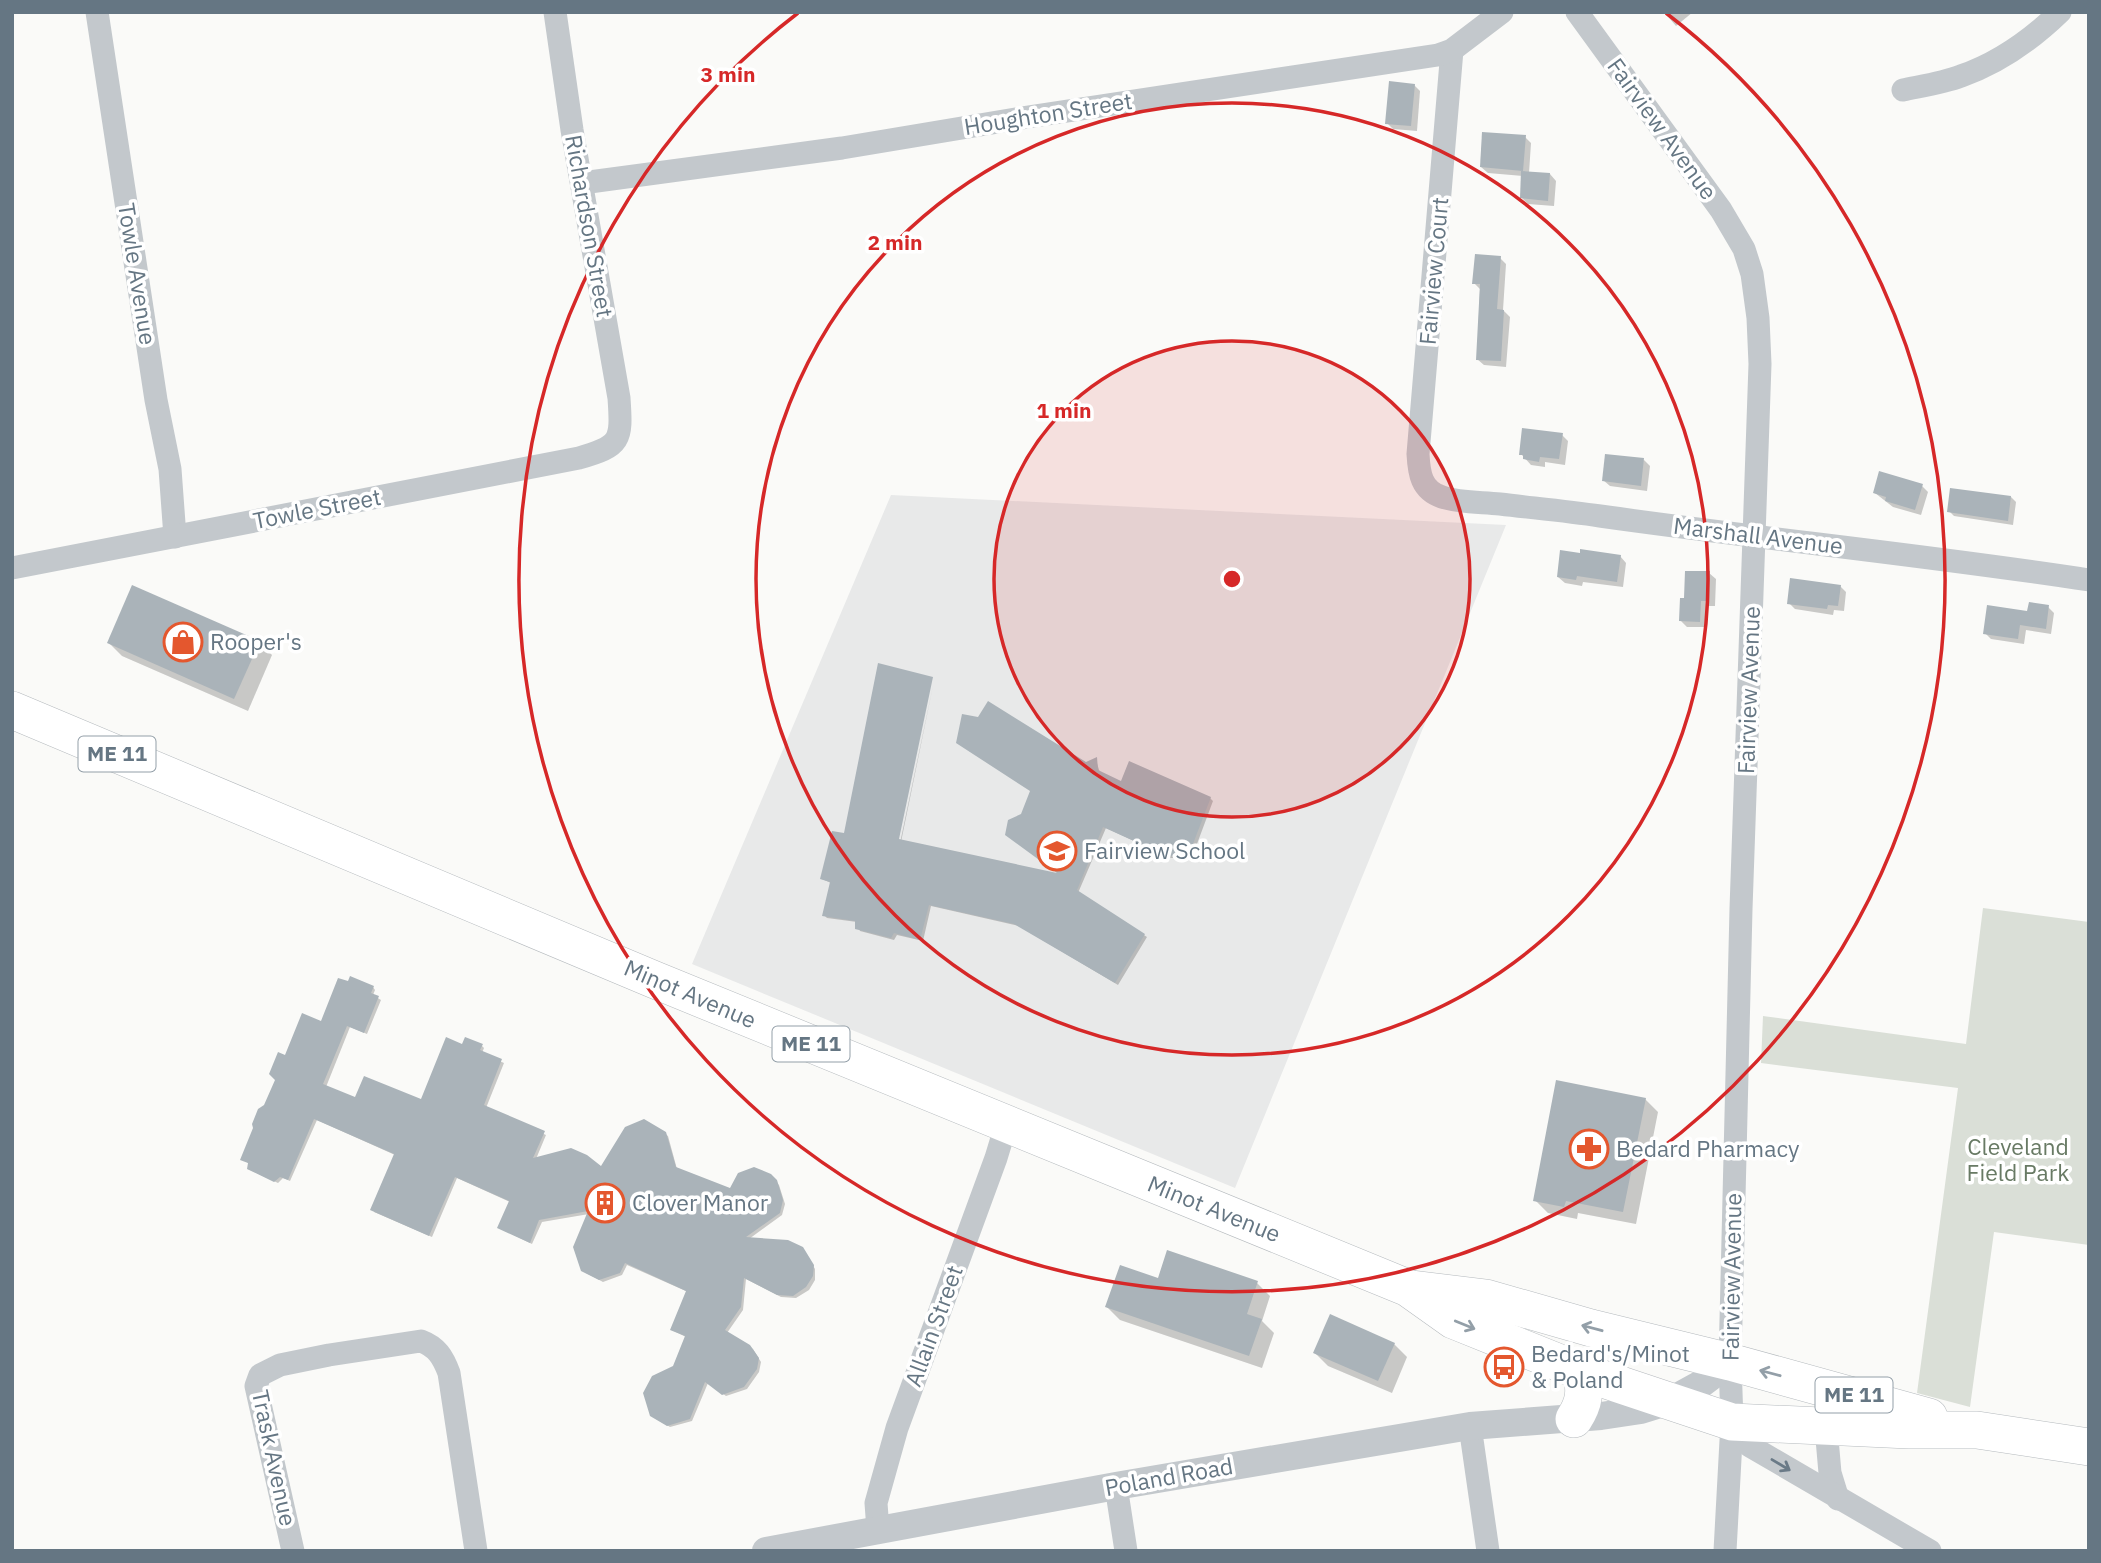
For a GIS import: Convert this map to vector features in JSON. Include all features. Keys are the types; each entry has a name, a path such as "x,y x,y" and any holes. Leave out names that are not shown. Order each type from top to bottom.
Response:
{"main road":[{"name":"Minot Avenue","path":"12,710 1006,1125 1408,1288 1453,1320 1582,1372 1732,1422"},
{"name":"Minot Avenue","path":"1408,1288 1486,1298 1977,1430"},
{"path":"1574,1419 1583,1405 1585,1391 1582,1372"},
{"name":"ME 11","path":"1732,1422 1977,1430 2089,1447"}],"street":[{"name":"Towle Avenue","path":"97,12 156,400 170,469 175,537"},
{"name":"Richardson Street","path":"555,12 619,398 621,426 616,439"},
{"name":"Houghton Street","path":"582,183 842,148 1438,55 1452,50 1502,12"},
{"name":"Fairview Avenue","path":"1577,12 1721,210 1744,249 1752,274 1758,318 1755,535 1741,909 1730,1362 1732,1422 1725,1551"},
{"path":"1903,90 1960,77 1995,61 2023,44 2060,12"},
{"name":"Fairview Court","path":"1429,489 1419,477 1418,454 1452,50"},
{"name":"Towle Street","path":"12,568 579,458 606,450 616,439"},
{"name":"Marshall Avenue","path":"1429,489 1442,497 1468,501 1569,511 1986,564 2089,580"},
{"name":"Allain Street","path":"878,1530 876,1503 897,1428 1006,1125"},
{"name":"Trask Avenue","path":"293,1551 256,1386 260,1375 279,1365 411,1341 432,1345 449,1373 476,1551"},
{"name":"Poland Road","path":"766,1551 1116,1486 1470,1426 1574,1419 1641,1410 1670,1401 1701,1384 1730,1362"},
{"path":"1820,1386 1827,1426 1830,1473 1838,1499"},
{"name":"Poland Road","path":"1574,1419 1732,1422"},
{"path":"1732,1422 1750,1446 1930,1551"},
{"path":"1470,1426 1488,1551"},
{"path":"1116,1486 1126,1551"}],"shaded area":[{"name":"Fairview School","path":"891,495 1506,525 1235,1188 692,964"}],"green space":[{"name":"Cleveland Field Park","path":"1983,908 2089,922 2089,1245 1994,1232 1970,1407 1917,1393 1958,1088 1761,1063 1763,1016 1966,1044"}],"building":[{"path":"1389,81 1415,84 1411,126 1385,124"},
{"path":"1482,132 1526,135 1523,171 1480,167"},
{"path":"1521,171 1550,173 1548,201 1520,198"},
{"path":"1475,254 1501,256 1497,309 1504,310 1501,361 1476,360 1480,284 1472,284"},
{"path":"1522,428 1563,433 1559,459 1540,457 1539,462 1523,459 1523,455 1519,455"},
{"path":"1605,454 1644,458 1641,486 1602,481"},
{"path":"1879,471 1923,484 1915,510 1885,501 1886,497 1873,493"},
{"path":"1950,488 2011,496 2008,521 1947,512"},
{"path":"1580,549 1621,555 1617,582 1577,576 1576,580 1557,577 1560,550 1580,553"},
{"path":"1685,571 1710,571 1709,601 1701,601 1700,622 1679,621 1680,598 1684,598"},
{"path":"1790,578 1841,585 1838,606 1828,605 1827,609 1787,604"},
{"name":"Rooper's","path":"132,585 260,641 234,699 107,643"},
{"path":"2029,602 2049,605 2046,629 2020,625 2018,639 1983,634 1987,605 2027,611"},
{"path":"878,663 933,677 899,839 1057,873 1005,835 1008,820 1021,814 1030,791 956,743 962,714 978,717 988,701 1086,762 1097,757 1098,770 1121,781 1129,761 1211,797 1191,849 1179,856 1167,856 1103,827 1077,890 1145,934 1115,983 1014,924 929,905 920,940 894,933 891,938 855,929 855,921 822,916 830,882 820,879 832,831 844,833"},
{"name":"Clover Manor","path":"350,976 374,986 371,993 379,996 364,1033 347,1026 323,1084 355,1097 364,1076 421,1099 446,1037 462,1044 465,1037 483,1044 480,1050 502,1059 484,1105 545,1131 533,1158 571,1148 587,1155 601,1166 625,1127 644,1119 666,1132 676,1167 730,1188 738,1173 754,1167 771,1174 777,1180 783,1200 780,1213 746,1237 788,1240 803,1247 814,1265 813,1276 806,1287 793,1296 777,1295 744,1278 741,1307 725,1330 750,1345 759,1358 757,1369 744,1387 722,1395 705,1382 690,1419 667,1426 650,1416 643,1393 652,1376 673,1366 685,1336 670,1330 686,1291 625,1263 620,1273 599,1280 581,1271 573,1247 588,1211 539,1220 530,1243 497,1228 509,1201 455,1177 429,1236 370,1210 394,1154 314,1119 288,1180 280,1177 274,1182 247,1169 248,1163 240,1160 258,1109 264,1105 275,1080 269,1074 278,1052 285,1055 302,1013 321,1021 338,978 348,981"},
{"name":"Bedard Pharmacy","path":"1556,1080 1646,1098 1623,1212 1566,1201 1564,1207 1533,1201"},
{"path":"1167,1250 1258,1281 1247,1314 1262,1319 1249,1356 1105,1307 1120,1265 1158,1278"},
{"path":"1330,1314 1395,1343 1378,1381 1313,1353"}],"place":[{"name":"Rooper's","path":"183,642"},
{"name":"Fairview School","path":"1057,851"},
{"name":"Bedard Pharmacy","path":"1589,1149"},
{"name":"Clover Manor","path":"605,1203"},
{"name":"Bedard's/Minot & Poland","path":"1504,1367"}]}
